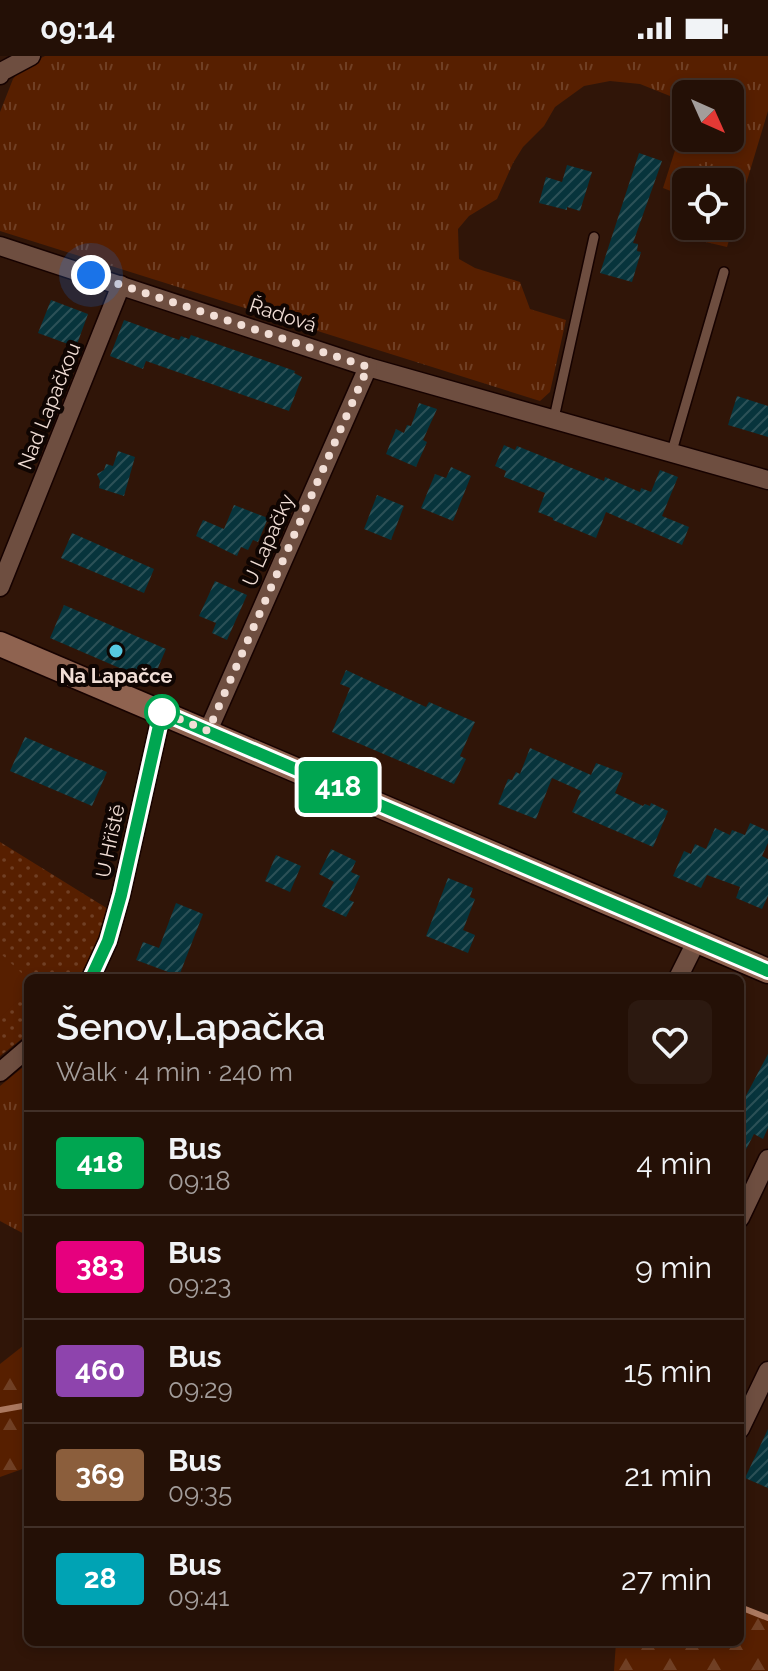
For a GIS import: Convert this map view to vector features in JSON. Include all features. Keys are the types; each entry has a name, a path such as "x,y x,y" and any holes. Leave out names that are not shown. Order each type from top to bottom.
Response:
{"main road":[{"path":"0,644 768,971"}],"street":[{"path":"0,75 31,56"},
{"name":"Řadová","path":"0,246 368,367 768,480"},
{"name":"Nad Lapačkou","path":"0,587 121,285"},
{"name":"U Lapačky","path":"208,731 368,367"},
{"name":"U Hřiště","path":"94,974 108,941 121,895 162,712"},
{"path":"680,974 697,940"},
{"path":"0,1072 24,1051"},
{"path":"744,1210 768,1159"},
{"path":"744,1421 768,1371"}],"lane":[{"path":"554,418 594,237"},
{"path":"672,451 724,272"}],"green space":[{"path":"45,56 768,56 768,111 744,191 744,168 672,168 672,192 663,188 674,152 744,152 744,80 672,80 672,97 640,84 610,81 584,86 555,107 544,126 523,147 497,199 469,216 458,229 459,259 475,268 520,282 530,309 566,320 550,392 540,401 0,231 0,112 13,79 23,67"},
{"path":"697,240 729,240 727,247"},
{"path":"0,842 113,912 81,974 24,974 24,1037 0,1056"},
{"path":"0,953 24,975 24,994 0,1018"},
{"path":"24,1066 24,1234 0,1221 0,1086"},
{"path":"24,1345 24,1468 0,1477 0,1364"},
{"path":"744,1606 768,1616 768,1671 614,1671 616,1646 744,1646"}],"building":[{"path":"639,153 662,161 633,243 638,244 637,251 641,252 632,282 600,273"},
{"path":"567,165 592,172 580,211 539,203 546,177 562,182"},
{"path":"51,300 88,314 76,347 38,333"},
{"path":"124,320 179,340 181,336 189,339 191,335 295,371 302,377 289,411 146,361 143,369 110,356"},
{"path":"737,396 768,406 768,437 728,425"},
{"path":"419,403 437,409 423,440 427,442 416,467 386,454 396,429 404,433 407,425 411,426"},
{"path":"504,445 515,450 517,446 640,492 641,488 651,492 660,470 678,477 662,516 689,527 682,545 606,512 596,538 538,512 545,493 504,477 506,471 495,466"},
{"path":"118,451 135,457 124,496 99,488 97,474 104,470 106,464 113,466"},
{"path":"451,467 471,476 453,521 421,508 435,474 446,478"},
{"path":"377,495 404,506 391,540 364,529"},
{"path":"234,505 268,518 258,542 253,540 248,550 241,547 237,556 196,536 203,520 224,529"},
{"path":"72,533 154,569 144,593 61,558"},
{"path":"215,581 247,595 227,640 212,633 216,623 199,616"},
{"path":"64,605 166,649 152,682 50,638"},
{"path":"346,670 426,707 429,702 475,722 460,756 466,759 454,784 332,732 350,688 340,684"},
{"path":"25,737 107,772 92,806 10,771"},
{"path":"530,748 591,775 596,763 623,773 615,793 643,806 650,806 651,803 668,811 653,847 572,812 581,791 552,778 536,819 498,804 508,779 512,780 516,772 520,774"},
{"path":"750,823 768,831 768,843 762,856 768,859 768,896 762,909 736,898 740,887 707,875 701,888 673,876 684,851 691,854 695,844 706,849 715,828 730,835 732,830 745,835"},
{"path":"331,849 356,861 351,872 360,876 349,900 354,902 346,917 322,906 334,882 319,874"},
{"path":"276,855 301,866 290,892 265,881"},
{"path":"448,878 473,888 470,897 475,899 463,930 475,935 468,953 426,936"},
{"path":"176,903 203,914 180,974 136,960 143,942 159,948"},
{"path":"768,1054 768,1128 763,1139 754,1134 744,1153 744,1099"},
{"path":"768,1429 768,1488 745,1478"}],"waterway":[{"path":"0,1410 24,1406"},
{"path":"744,1609 768,1618"}],"bus line":[{"name":"418","path":"93,974 108,941 121,895 162,712 768,971"}],"place":[{"name":"Na Lapačce","path":"116,651"}],"route":[{"path":"91,275 368,367 208,731 162,712"}]}
